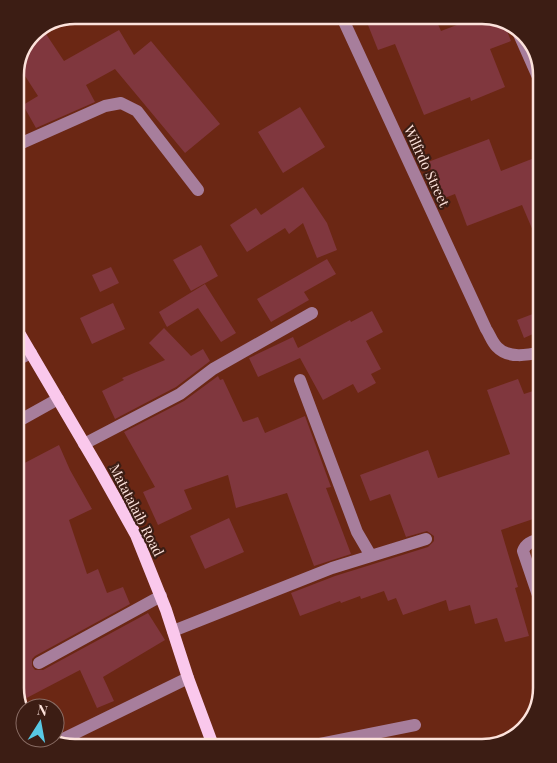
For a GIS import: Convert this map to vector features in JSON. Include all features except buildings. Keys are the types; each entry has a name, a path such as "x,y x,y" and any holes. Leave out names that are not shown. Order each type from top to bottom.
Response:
{"main road":[{"name":"Matatalaib Road","path":"24,341 136,535 161,596 211,739"}],"street":[{"name":"Wilfrdo Street","path":"345,24 486,330 497,348 509,353 524,355 533,354"},
{"path":"525,47 532,64"},
{"path":"24,142 105,106 121,104 137,111 198,190"},
{"path":"84,444 180,394 213,369 312,313"},
{"path":"24,356 31,353"},
{"path":"300,380 357,532 371,556"},
{"path":"24,418 58,399"},
{"path":"173,631 332,568 426,539"},
{"path":"533,541 525,547 524,551 533,579"},
{"path":"39,663 161,596"},
{"path":"65,738 188,678"},
{"path":"345,739 414,725"}]}
